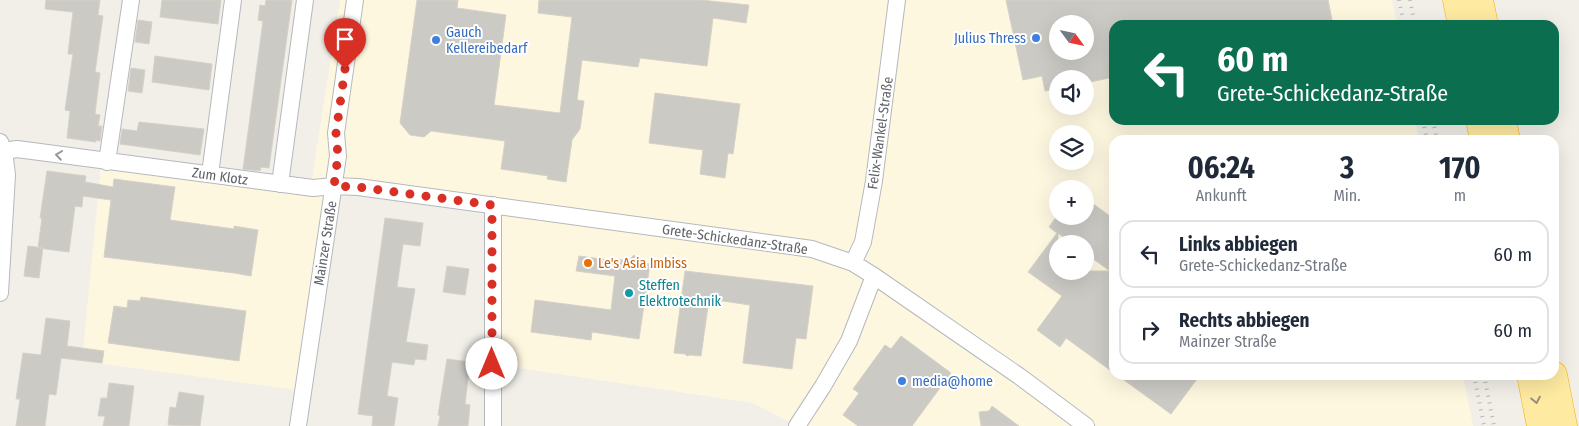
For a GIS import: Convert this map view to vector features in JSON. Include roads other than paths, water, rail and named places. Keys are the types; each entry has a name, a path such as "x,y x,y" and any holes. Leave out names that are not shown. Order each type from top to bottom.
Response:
{"highway":[{"path":"1457,0 1461,20"},
{"path":"1479,0 1483,20"},
{"path":"1532,380 1541,426"},
{"path":"1554,380 1563,426"}],"street":[{"path":"107,162 130,0"},
{"path":"210,174 233,0"},
{"path":"280,184 305,0"},
{"name":"Mainzer Straße","path":"298,426 334,186 338,156 336,133 355,0"},
{"name":"Felix-Wankel-Straße","path":"853,263 863,242 874,181 897,0"},
{"path":"0,293 7,176 2,147"},
{"name":"Zum Klotz","path":"2,147 313,188 334,186"},
{"name":"Grete-Schickedanz-Straße","path":"334,186 358,187 812,249 853,263 874,276 1019,376 1086,426"},
{"path":"492,205 492,426"},
{"path":"797,426 849,341 874,276"}],"railway":[{"path":"1399,0 1403,20"},
{"path":"1410,0 1414,20"},
{"path":"1424,125 1426,135"},
{"path":"1434,125 1436,135"},
{"path":"1475,380 1484,426"},
{"path":"1485,380 1494,426"}],"place":[{"name":"Julius Thress","path":"1036,38"},
{"name":"Gauch Kellereibedarf","path":"436,40"},
{"name":"Le's Asia Imbiss","path":"588,263"},
{"name":"Steffen Elektrotechnik","path":"629,293"},
{"name":"media@home","path":"902,381"}]}
